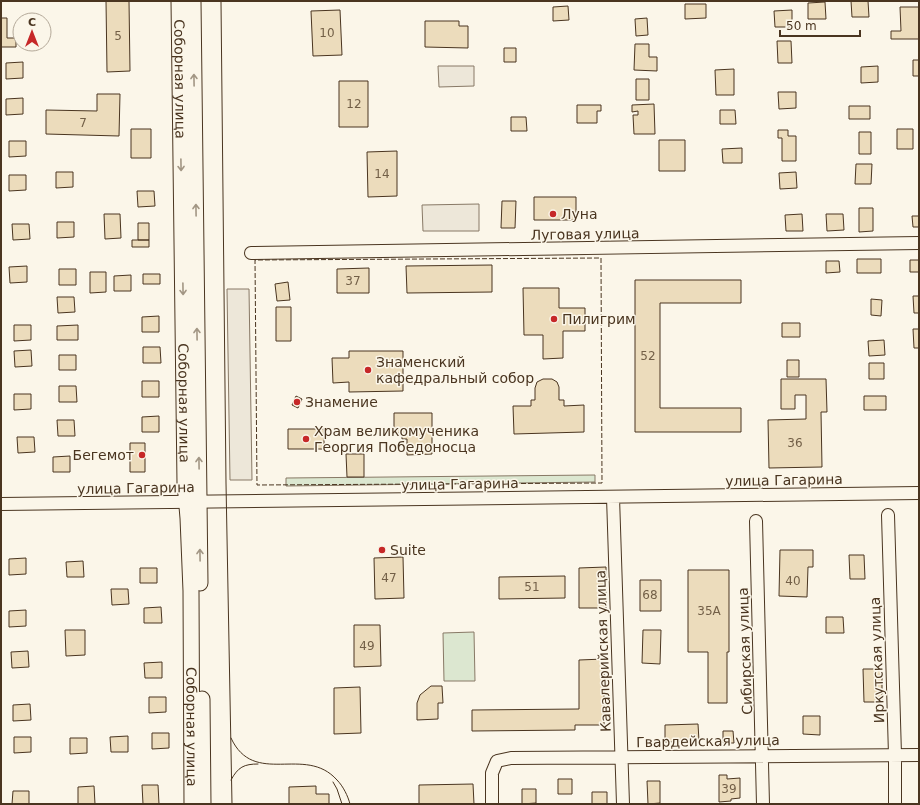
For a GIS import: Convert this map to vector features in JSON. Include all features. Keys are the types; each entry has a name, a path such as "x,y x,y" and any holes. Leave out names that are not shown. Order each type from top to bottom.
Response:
{"main road":[{"name":"Соборная улица","path":"179,1 189,249 197,765 203,804"},
{"name":"Соборная улица","path":"189,249 193,1"},
{"name":"Соборная улица","path":"192,804 197,765"}],"street":[{"name":"Луговая улица","path":"251,253 919,243"},
{"name":"улица Гагарина","path":"1,504 193,503 919,493"},
{"name":"Кавалерийская улица","path":"613,497 623,804"},
{"name":"Иркутская улица","path":"888,515 895,804"},
{"name":"Сибирская улица","path":"756,521 763,804"},
{"name":"Гвардейская улица","path":"492,804 492,773 497,761 511,758 919,755"}],"green space":[{"path":"595,475 595,482 286,486 286,478"},
{"path":"474,632 475,681 444,681 443,633"}],"shaded area":[{"path":"438,66 474,66 474,86 439,87"},
{"path":"479,204 479,231 423,231 422,205"},
{"path":"227,289 249,289 252,480 230,480"}],"building":[{"path":"106,1 129,1 130,71 107,72"},
{"path":"851,1 868,1 869,17 852,17"},
{"path":"825,2 826,19 808,19 808,3"},
{"path":"685,4 706,4 706,18 685,19"},
{"path":"568,6 569,20 553,21 553,7"},
{"path":"900,7 919,7 919,39 891,39 891,31 901,31"},
{"path":"340,10 342,55 313,56 311,11"},
{"path":"792,10 792,27 775,27 774,11"},
{"path":"1,18 7,18 7,38 12,38 12,47 1,47"},
{"path":"647,18 648,35 636,36 635,19"},
{"path":"425,21 459,21 459,26 468,26 468,48 425,47"},
{"path":"777,41 791,41 792,63 778,63"},
{"path":"635,44 649,44 649,57 657,57 657,71 634,70"},
{"path":"504,48 516,48 516,62 504,62"},
{"path":"913,60 919,60 919,76 913,76"},
{"path":"23,62 23,78 6,79 6,63"},
{"path":"878,66 878,82 861,83 861,67"},
{"path":"734,69 734,95 716,95 715,70"},
{"path":"636,79 649,79 649,100 636,100"},
{"path":"339,81 368,81 368,127 339,127"},
{"path":"778,92 796,92 796,108 779,109"},
{"path":"97,94 120,94 119,136 46,134 46,110 97,111"},
{"path":"23,98 23,114 6,115 6,99"},
{"path":"654,104 655,134 634,134 633,115 638,115 638,111 632,112 632,105"},
{"path":"577,105 601,105 601,111 597,111 597,123 577,123"},
{"path":"849,106 870,106 870,119 849,119"},
{"path":"720,110 735,110 736,124 720,124"},
{"path":"511,117 526,117 527,131 511,131"},
{"path":"131,129 151,129 151,158 131,158"},
{"path":"897,129 913,129 913,149 897,149"},
{"path":"778,130 788,130 788,136 796,136 796,161 782,161 782,138 778,138"},
{"path":"859,132 871,132 871,154 859,154"},
{"path":"659,140 685,140 685,171 659,171"},
{"path":"9,141 26,141 26,156 9,157"},
{"path":"742,148 742,163 723,163 722,149"},
{"path":"397,151 397,196 368,197 367,152"},
{"path":"856,164 872,164 871,184 855,184"},
{"path":"56,172 73,172 73,187 56,188"},
{"path":"796,172 797,188 780,189 779,173"},
{"path":"9,175 26,175 26,190 9,191"},
{"path":"137,191 154,191 155,206 138,207"},
{"path":"534,197 576,197 576,220 534,220"},
{"path":"502,201 516,201 515,228 501,228"},
{"path":"859,208 873,208 873,231 859,232"},
{"path":"104,214 120,214 121,238 105,239"},
{"path":"802,214 803,231 786,231 785,215"},
{"path":"826,214 843,214 844,230 827,231"},
{"path":"912,216 919,216 919,227 913,227"},
{"path":"57,222 74,222 74,237 57,238"},
{"path":"138,223 149,223 149,240 138,240"},
{"path":"12,224 29,224 30,239 13,240"},
{"path":"132,240 149,240 149,247 132,247"},
{"path":"857,259 881,259 881,273 857,273"},
{"path":"910,260 919,260 919,272 910,272"},
{"path":"826,261 839,261 840,272 826,273"},
{"path":"492,265 492,292 407,293 406,266"},
{"path":"27,266 27,282 10,283 9,267"},
{"path":"369,268 369,293 337,293 337,269"},
{"path":"59,269 76,269 76,285 59,285"},
{"path":"90,272 106,272 106,292 90,293"},
{"path":"143,274 160,274 160,284 143,284"},
{"path":"131,275 131,291 114,291 114,276"},
{"path":"635,280 741,280 741,303 660,303 660,408 741,408 741,432 635,432"},
{"path":"288,282 290,300 277,301 275,284"},
{"name":"Пилигрим","path":"523,288 559,288 559,308 585,308 585,331 563,331 563,358 543,359 543,335 524,335"},
{"path":"913,296 919,296 919,313 914,313"},
{"path":"57,297 74,297 75,312 58,313"},
{"path":"871,299 882,300 881,316 871,315"},
{"path":"276,307 291,307 291,341 276,341"},
{"path":"159,316 159,332 142,332 142,317"},
{"path":"782,323 800,323 800,337 782,337"},
{"path":"14,325 31,325 31,340 14,341"},
{"path":"78,325 78,340 57,340 57,326"},
{"path":"913,329 919,329 919,348 914,348"},
{"path":"884,340 885,355 869,356 868,341"},
{"path":"143,347 160,347 161,363 143,363"},
{"path":"31,350 32,366 15,367 14,351"},
{"name":"Знаменский кафедральный собор","path":"349,351 403,351 403,391 349,392 349,382 333,383 332,358 349,358"},
{"path":"59,355 76,355 76,370 59,370"},
{"path":"787,360 799,360 799,377 787,377"},
{"path":"869,363 884,363 884,379 869,379"},
{"path":"543,379 552,379 557,382 559,387 559,400 564,400 564,406 584,405 584,432 514,434 513,406 531,406 531,400 535,400 535,388 537,382"},
{"path":"781,379 826,379 827,412 821,412 822,467 769,468 768,420 806,419 806,395 795,395 795,409 781,409"},
{"path":"142,381 159,381 159,397 142,397"},
{"path":"59,386 76,386 77,402 59,402"},
{"path":"14,394 31,394 31,409 14,410"},
{"name":"Знамение","path":"296,396 302,399 298,408 292,405"},
{"path":"864,396 886,396 886,410 864,410"},
{"path":"394,413 432,413 432,454 407,455 407,439 402,439 402,433 394,433"},
{"path":"159,416 159,432 142,432 142,417"},
{"path":"57,420 74,420 75,436 58,436"},
{"name":"Храм великомученика Георгия Победоносца","path":"288,429 324,429 324,449 288,449"},
{"path":"17,437 34,437 35,452 18,453"},
{"path":"130,443 145,443 145,472 130,472"},
{"path":"346,454 364,454 364,477 347,477"},
{"path":"70,456 70,472 53,472 53,457"},
{"path":"780,550 813,550 813,567 808,567 807,597 779,596"},
{"path":"849,555 864,555 865,579 850,579"},
{"path":"403,557 404,598 375,599 374,558"},
{"path":"26,558 26,574 9,575 9,559"},
{"path":"83,561 84,577 67,577 66,562"},
{"path":"606,567 606,608 579,608 579,568"},
{"path":"140,568 157,568 157,583 140,583"},
{"path":"688,570 729,570 729,652 727,652 727,703 708,703 708,652 688,652"},
{"path":"565,576 565,598 499,599 499,577"},
{"path":"640,580 661,580 661,611 640,611"},
{"path":"111,589 128,589 129,604 112,605"},
{"path":"161,607 162,623 144,623 144,608"},
{"path":"26,610 26,626 9,627 9,611"},
{"path":"826,617 843,617 844,633 826,633"},
{"path":"354,625 380,625 381,666 354,667"},
{"path":"65,630 85,630 85,655 66,656"},
{"path":"643,630 661,630 660,664 642,663"},
{"path":"28,651 29,667 12,668 11,652"},
{"path":"604,659 604,725 575,725 575,730 472,731 472,710 579,709 579,660"},
{"path":"162,662 162,678 145,678 144,663"},
{"path":"863,669 882,669 882,702 864,702"},
{"path":"431,686 442,686 443,703 438,703 438,719 417,720 417,703 420,695"},
{"path":"360,687 361,733 334,734 334,688"},
{"path":"149,697 166,697 166,712 149,713"},
{"path":"30,704 31,720 13,721 13,705"},
{"path":"803,716 820,716 820,735 803,734"},
{"path":"698,724 699,741 665,742 665,725"},
{"path":"723,731 733,731 734,743 723,743"},
{"path":"152,733 169,733 169,748 152,749"},
{"path":"128,736 128,752 111,752 110,737"},
{"path":"14,737 31,737 31,752 14,753"},
{"path":"70,738 87,738 87,753 70,754"},
{"path":"719,775 727,775 727,779 740,778 740,798 731,799 731,801 719,802"},
{"path":"558,779 572,779 572,794 558,794"},
{"path":"647,781 660,781 660,803 648,804"},
{"path":"473,784 474,804 419,804 419,785"},
{"path":"142,785 158,785 159,804 143,804"},
{"path":"94,786 95,804 78,804 78,787"},
{"path":"316,786 316,794 329,794 329,804 289,804 289,787"},
{"path":"522,789 536,789 536,803 522,804"},
{"path":"13,791 29,791 29,804 12,804"},
{"path":"592,792 607,792 607,804 592,804"}],"tram line":[{"path":"221,1 226,483 232,804"},
{"path":"231,738 241,753 253,761 266,764 310,765 324,770 341,785 347,794 350,804"},
{"path":"231,780 236,772 242,767 258,764"},
{"path":"333,782 342,804"}],"fence":[{"path":"601,258 602,483 257,485 255,260 601,258"}],"place":[{"name":"Луна","path":"553,214"},
{"name":"Пилигрим","path":"554,319"},
{"name":"Знаменский кафедральный собор","path":"368,370"},
{"name":"Знамение","path":"297,402"},
{"name":"Храм великомученика Георгия Победоносца","path":"306,439"},
{"name":"Бегемот","path":"142,455"},
{"name":"Suite","path":"382,550"}]}
